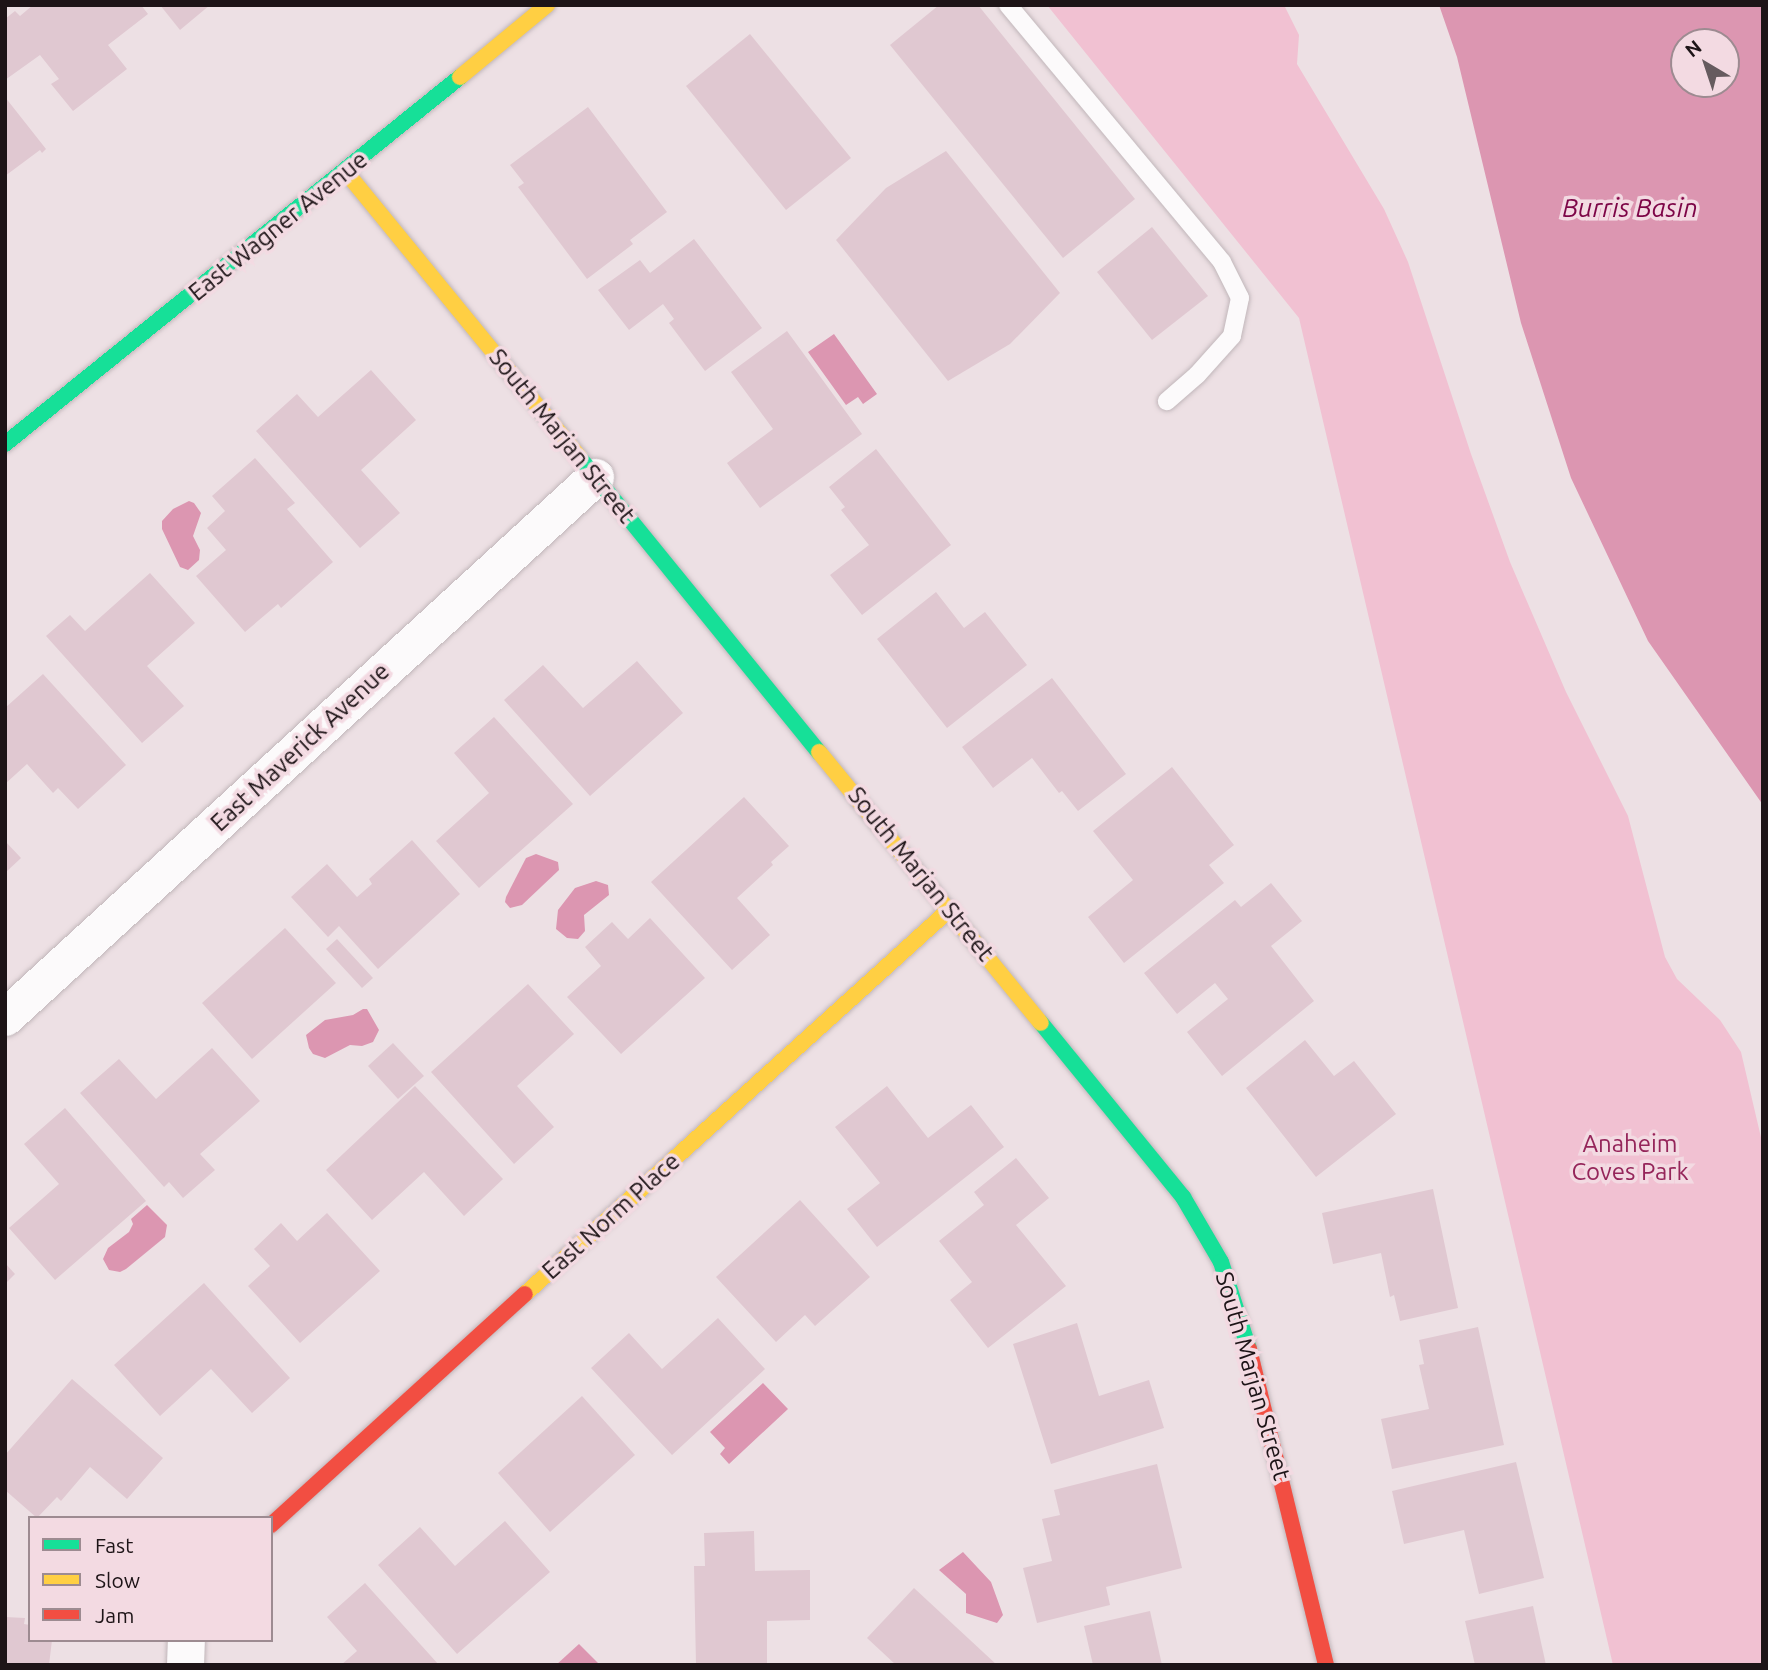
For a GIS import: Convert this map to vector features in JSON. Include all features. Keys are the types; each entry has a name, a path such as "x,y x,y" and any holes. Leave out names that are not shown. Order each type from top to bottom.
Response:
{"street":[{"name":"East Wagner Avenue","path":"5,444 346,172 547,5"},
{"name":"South Marjan Street","path":"346,172 1183,1197 1221,1262 1259,1381 1326,1665"},
{"name":"East Maverick Avenue","path":"5,1017 595,477"},
{"name":"East Norm Place","path":"273,1523 950,909"}],"lane":[{"path":"1008,5 1222,262 1240,298 1232,336 1197,375 1167,401"}],"green space":[{"name":"Anaheim Coves Park","path":"1047,5 1284,5 1299,35 1297,64 1384,209 1408,262 1471,454 1510,562 1566,692 1628,816 1665,957 1677,979 1720,1020 1741,1052 1763,1146 1763,1665 1613,1665 1299,318"}],"water":[{"name":"Burris Basin","path":"1439,5 1763,5 1763,805 1648,641 1571,478 1521,323 1457,57"},
{"path":"834,334 877,394 863,404 858,397 846,405 808,352"},
{"path":"189,501 194,503 201,513 193,536 200,550 199,560 188,570 180,567 162,529 162,521 173,509"},
{"path":"536,854 558,862 559,870 522,905 510,908 505,902 506,897 526,858"},
{"path":"596,881 608,885 609,895 584,915 585,931 578,939 567,938 556,929 558,910 575,888"},
{"path":"367,1009 379,1030 373,1042 362,1046 350,1045 325,1058 313,1054 306,1035 325,1020 353,1015"},
{"path":"147,1205 167,1225 165,1237 126,1269 120,1272 109,1270 103,1259 108,1248 129,1232 133,1224 131,1219"},
{"path":"763,1383 788,1409 729,1464 720,1454 725,1448 710,1432"},
{"path":"963,1552 991,1582 1003,1615 997,1623 966,1613 966,1594 939,1570"},
{"path":"579,1644 600,1665 556,1665"}],"building":[{"path":"33,5 141,5 148,14 108,45 127,69 73,111 51,84 59,79 40,55 5,80 5,19 15,11 20,16"},
{"path":"160,5 210,5 180,30"},
{"path":"939,5 978,5 1135,199 1063,258 890,45"},
{"path":"750,34 851,158 786,210 686,86"},
{"path":"5,97 46,149 42,153 40,150 5,176"},
{"path":"588,107 667,212 630,240 633,244 587,279 518,187 524,183 510,165"},
{"path":"946,151 1060,293 1010,344 948,381 836,240 886,188"},
{"path":"1152,227 1208,296 1152,340 1097,272"},
{"path":"694,239 762,328 705,371 669,323 674,319 663,304 629,330 598,290 640,260 650,273"},
{"path":"787,331 862,434 760,508 727,463 773,429 731,372"},
{"path":"371,370 416,420 361,470 400,513 360,548 256,431 297,394 318,417"},
{"path":"876,449 951,545 862,615 830,575 869,545 841,510 845,507 829,487"},
{"path":"255,458 295,503 287,509 333,562 281,608 278,604 245,632 196,576 226,550 207,528 225,511 212,496"},
{"path":"150,573 195,623 147,666 184,706 142,743 46,636 70,615 85,631"},
{"path":"936,592 964,628 985,612 1027,665 947,728 877,639"},
{"path":"637,661 683,713 590,796 504,700 543,665 583,708"},
{"path":"43,674 126,765 78,809 58,788 53,793 27,764 5,784 5,708"},
{"path":"1052,678 1126,774 1078,811 1062,791 1059,793 1032,758 993,788 962,747"},
{"path":"494,717 573,804 479,888 436,841 489,793 454,753"},
{"path":"1172,767 1234,845 1209,865 1224,883 1124,963 1088,917 1133,880 1093,831"},
{"path":"744,797 789,846 771,862 773,865 737,898 770,935 732,970 651,882"},
{"path":"412,840 460,894 378,969 339,926 328,937 291,897 327,864 357,897 372,884 369,879"},
{"path":"5,841 21,858 5,873"},
{"path":"1271,883 1302,921 1271,946 1314,1001 1222,1076 1187,1032 1228,999 1215,983 1177,1014 1144,973 1235,900 1241,907"},
{"path":"650,918 705,978 621,1054 567,997 601,966 585,947 612,922 628,939"},
{"path":"285,928 336,983 252,1059 202,1003"},
{"path":"337,939 373,978 362,988 326,949"},
{"path":"528,984 574,1034 517,1086 554,1127 514,1164 431,1072"},
{"path":"1305,1040 1334,1076 1354,1061 1396,1114 1316,1177 1246,1088"},
{"path":"393,1043 424,1076 398,1099 368,1066"},
{"path":"212,1048 260,1101 200,1154 215,1170 183,1198 169,1182 164,1187 80,1093 119,1059 156,1099"},
{"path":"415,1086 503,1179 464,1216 424,1172 372,1220 326,1170"},
{"path":"887,1086 928,1138 971,1105 1004,1147 877,1247 847,1209 880,1183 835,1127"},
{"path":"65,1108 146,1201 55,1280 9,1228 59,1184 24,1144"},
{"path":"1016,1158 1049,1198 1016,1225 1066,1286 988,1348 950,1300 972,1282 939,1241 984,1205 974,1192"},
{"path":"1433,1189 1458,1308 1400,1321 1394,1295 1390,1297 1381,1253 1333,1264 1322,1213"},
{"path":"800,1200 870,1277 815,1326 805,1315 776,1342 716,1277"},
{"path":"327,1213 380,1271 300,1343 248,1286 270,1266 254,1249 281,1223 297,1241"},
{"path":"5,1263 15,1274 5,1284"},
{"path":"204,1283 290,1378 252,1413 211,1369 160,1416 114,1365"},
{"path":"718,1318 765,1369 672,1455 591,1368 629,1333 662,1369"},
{"path":"1077,1323 1099,1396 1149,1380 1164,1428 1051,1464 1013,1344"},
{"path":"1478,1327 1504,1445 1392,1469 1381,1419 1429,1409 1419,1365 1424,1364 1419,1340"},
{"path":"72,1379 163,1458 127,1499 90,1467 61,1501 57,1497 39,1516 35,1516 5,1490 5,1455"},
{"path":"582,1396 635,1455 550,1532 498,1473"},
{"path":"1516,1462 1544,1578 1479,1594 1464,1530 1404,1544 1392,1491"},
{"path":"1157,1464 1182,1568 1106,1587 1110,1605 1037,1623 1023,1568 1052,1561 1042,1519 1060,1515 1054,1490"},
{"path":"505,1521 550,1572 457,1654 378,1565 420,1527 455,1566"},
{"path":"754,1531 755,1571 810,1570 810,1620 767,1621 767,1665 696,1665 694,1566 705,1566 704,1533"},
{"path":"365,1583 439,1665 341,1665 357,1651 327,1617"},
{"path":"914,1588 997,1665 896,1665 867,1638"},
{"path":"1533,1606 1546,1665 1475,1665 1465,1621"},
{"path":"1150,1611 1162,1665 1093,1665 1084,1626"},
{"path":"5,1617 25,1618 24,1624 28,1625 28,1642 52,1642 49,1665 5,1665"}],"traffic: fast":[{"path":"5,444 460,77"},
{"path":"579,457 819,752"},
{"path":"1041,1023 1183,1197 1221,1262 1249,1349"}],"traffic: slow":[{"path":"460,77 547,5"},
{"path":"346,172 579,457"},
{"path":"819,752 1041,1023"},
{"path":"525,1294 950,909"}],"traffic: jam":[{"path":"273,1523 525,1294"},
{"path":"1249,1349 1326,1665"}]}
